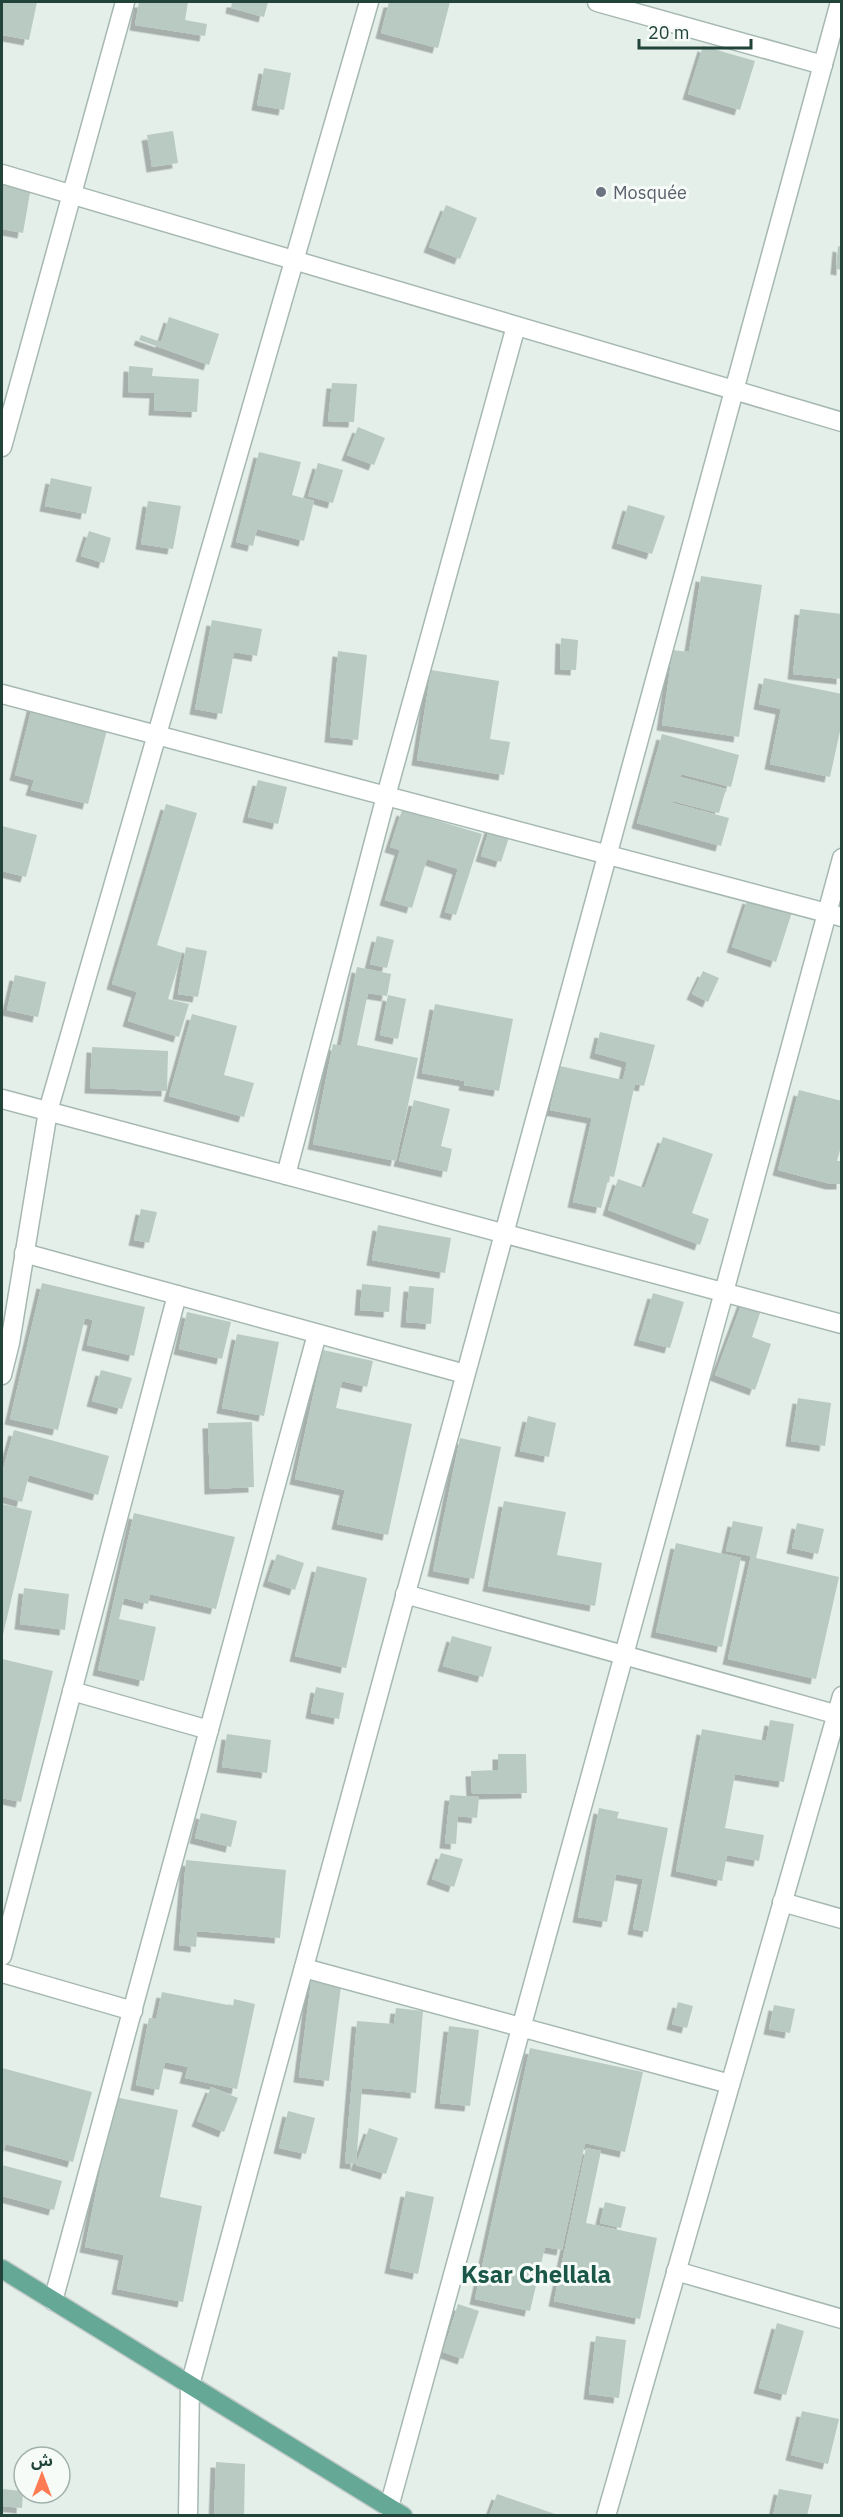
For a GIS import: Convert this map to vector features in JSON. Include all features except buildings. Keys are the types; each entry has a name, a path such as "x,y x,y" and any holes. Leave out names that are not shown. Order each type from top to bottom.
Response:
{"main road":[{"path":"2,2269 394,2513"}],"street":[{"path":"2,447 125,2"},
{"path":"2,1375 48,1111 369,2"},
{"path":"597,2 823,65"},
{"path":"188,2516 190,2385 840,2"},
{"path":"2,174 842,422"},
{"path":"286,1175 386,796 516,326"},
{"path":"2,694 834,915"},
{"path":"394,2513 521,2027 724,1292 834,915 842,858"},
{"path":"2,1099 842,1324"},
{"path":"24,1253 465,1374"},
{"path":"2,1956 177,1295"},
{"path":"53,2301 317,1334"},
{"path":"405,1594 839,1715"},
{"path":"72,1691 209,1730"},
{"path":"606,2516 782,1902 839,1715 842,1696"},
{"path":"782,1902 842,1919"},
{"path":"304,1968 730,2084"},
{"path":"2,1973 133,2011"},
{"path":"676,2271 842,2319"}],"place":[{"name":"Mosquée","path":"601,192"}],"district":[{"name":"Ksar Chellala","path":"536,2274"}]}
